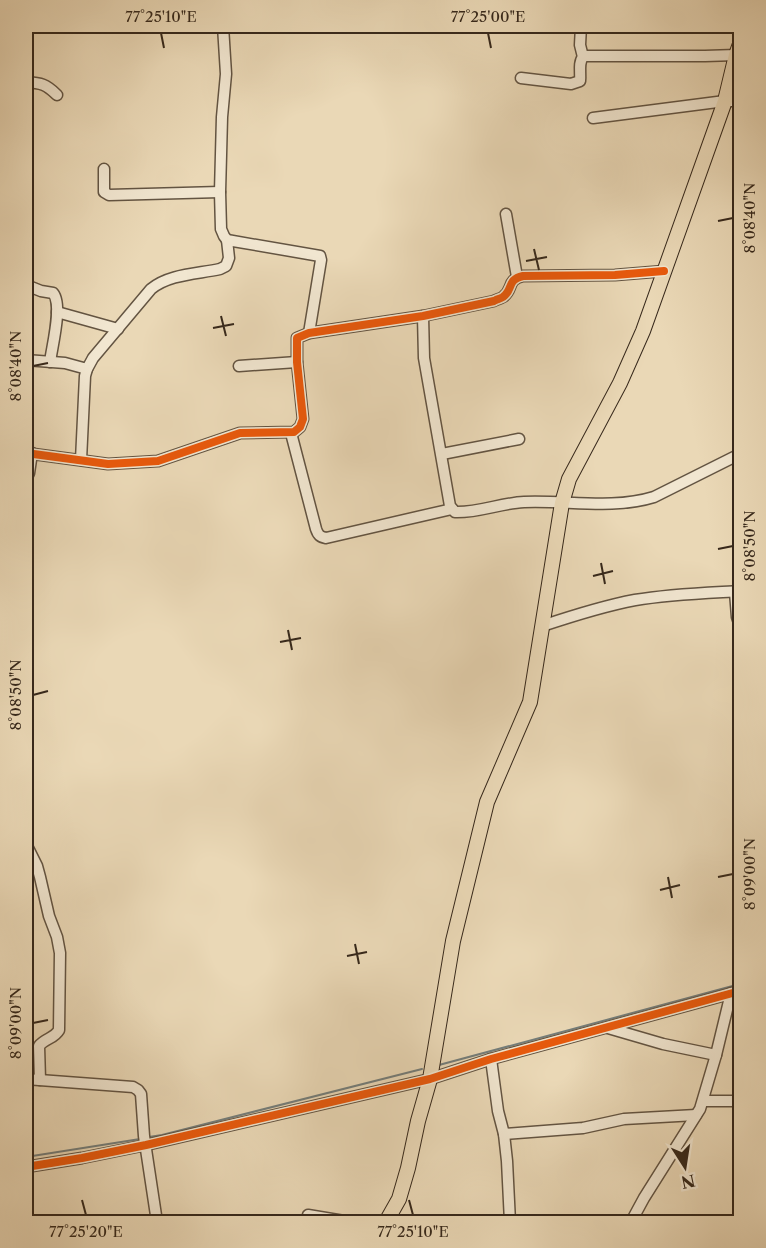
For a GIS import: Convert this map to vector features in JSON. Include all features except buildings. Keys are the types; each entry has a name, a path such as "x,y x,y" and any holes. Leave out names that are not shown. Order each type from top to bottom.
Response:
{"main road":[{"path":"386,1222 399,1198 430,1079 453,941 487,802 530,702 562,503 569,479 620,383 643,332 725,100 738,49"}],"street":[{"path":"81,460 85,376 93,358 161,281 220,269 226,266 229,258 227,240 221,229 220,192 222,117 226,74 223,26"},
{"path":"521,78 571,84 579,81 580,61 583,57 580,45 580,26"},
{"path":"583,57 705,56 738,49"},
{"path":"26,82 44,84 57,95"},
{"path":"593,118 725,100 741,101"},
{"path":"104,169 106,194 220,192"},
{"path":"506,214 517,278"},
{"path":"227,240 320,256 309,333"},
{"path":"26,479 29,473 29,453 108,464 158,461 240,433 294,432 300,427 303,419 297,338 309,333 423,316 500,299 506,294 511,281 523,276 615,275 664,271"},
{"path":"26,285 55,294 57,298 50,362"},
{"path":"57,312 118,330"},
{"path":"423,316 424,358 452,509"},
{"path":"26,360 65,363 87,369"},
{"path":"239,366 297,362"},
{"path":"291,433 316,529 321,537 326,538 452,509 459,512 523,502 621,503 644,500 660,495 741,454"},
{"path":"441,454 519,439"},
{"path":"542,626 634,601 669,596 738,592 737,616 741,626"},
{"path":"26,844 37,866 60,953 59,1030 52,1038 41,1042 39,1046 40,1080"},
{"path":"26,1167 82,1158 145,1141 430,1079 491,1059 736,992"},
{"path":"631,1222 703,1101 736,992"},
{"path":"607,1028 663,1044 716,1055"},
{"path":"491,1059 498,1111 504,1134 510,1222"},
{"path":"26,1079 136,1088 141,1094 145,1141 157,1222"},
{"path":"703,1101 741,1101"},
{"path":"504,1134 583,1128 624,1119 696,1115"},
{"path":"308,1215 350,1222"}],"waterway":[{"path":"439,1065 740,984"},
{"path":"149,1137 422,1069"},
{"path":"26,1157 140,1139"}],"cycle path":[{"path":"26,453 108,464 158,461 240,433 294,432 300,427 303,419 297,338 309,333 423,316 494,301 503,297 512,282 523,276 615,275 664,271"},
{"path":"26,1167 146,1145 430,1079 491,1059 740,991"}]}
